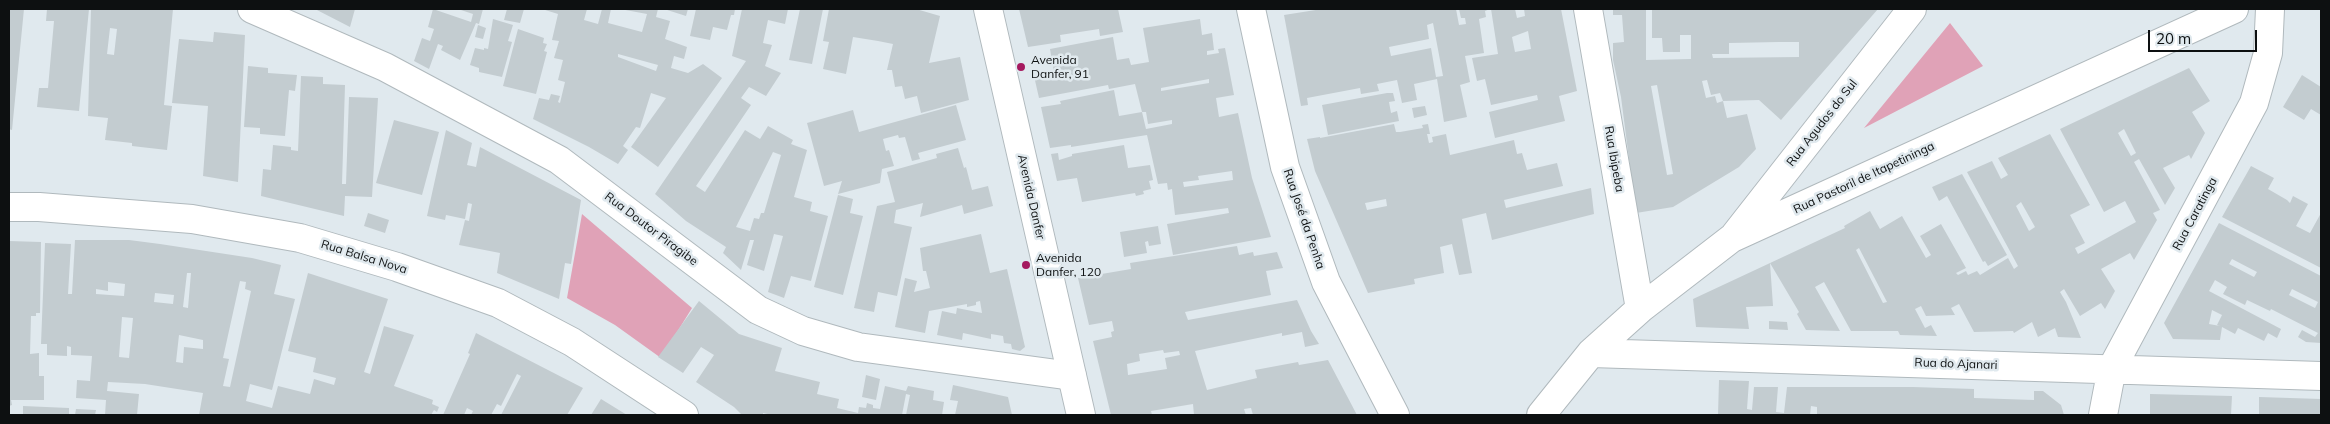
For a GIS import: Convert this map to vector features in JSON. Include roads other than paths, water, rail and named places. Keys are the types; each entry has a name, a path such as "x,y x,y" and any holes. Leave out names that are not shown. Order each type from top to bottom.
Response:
{"street":[{"name":"Rua Doutor Piragibe","path":"252,9 385,67 559,160 758,310 804,331 858,347 1072,376"},
{"name":"Avenida Danfer","path":"988,9 1081,415"},
{"name":"Rua José da Penha","path":"1251,9 1288,176 1326,282 1395,415"},
{"name":"Rua Ibipeba","path":"1588,9 1640,309"},
{"name":"Rua Agudos do Sul","path":"1732,238 1912,9"},
{"name":"Rua Pastoril de Itapetininga","path":"1541,415 1591,353 1640,309 1732,238 2234,9"},
{"name":"Rua Caratinga","path":"2103,415 2112,368 2254,103 2268,53 2270,9"},
{"name":"Rua Balsa Nova","path":"9,207 39,207 192,219 300,238 396,267 498,303 572,342 684,415"},
{"name":"Rua do Ajanari","path":"1591,353 2321,376"}],"place":[{"name":"Avenida Danfer, 91","path":"1021,67"},
{"name":"Avenida Danfer, 120","path":"1026,265"}]}
